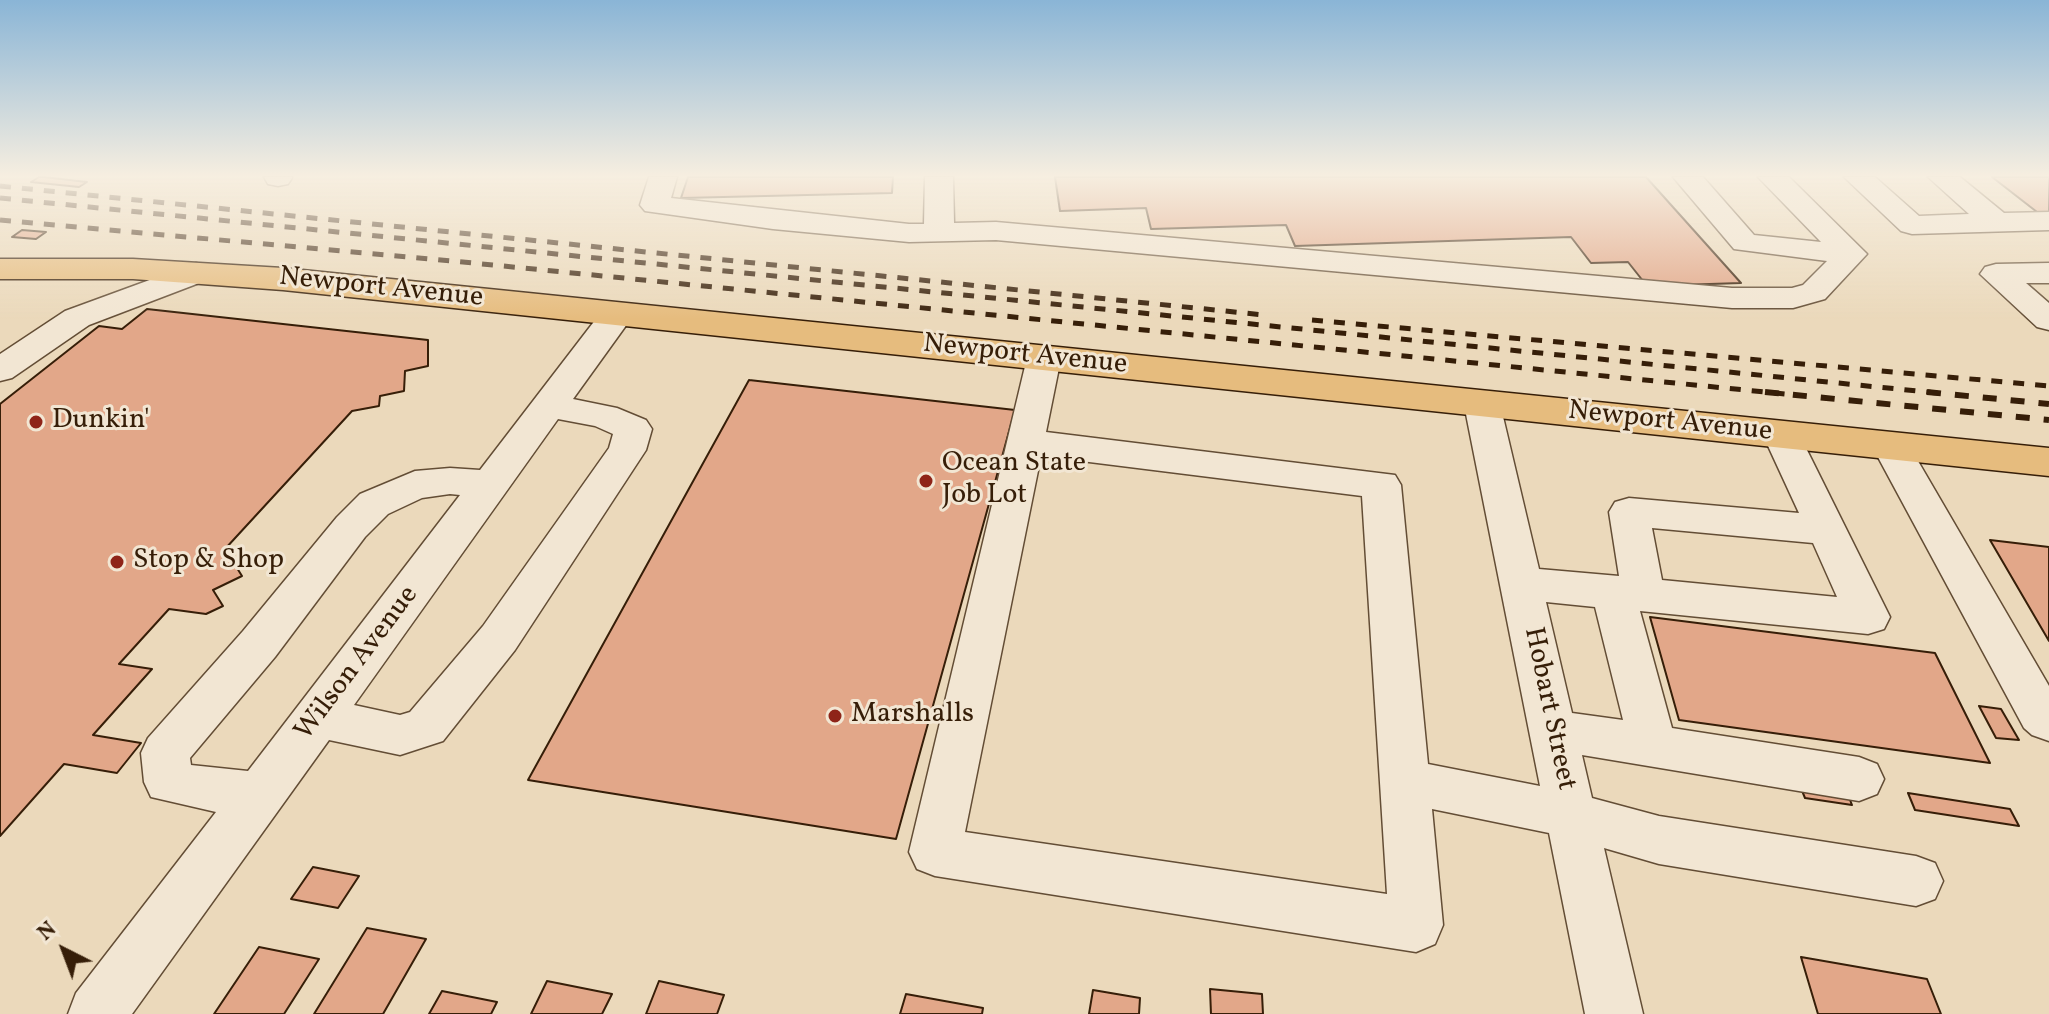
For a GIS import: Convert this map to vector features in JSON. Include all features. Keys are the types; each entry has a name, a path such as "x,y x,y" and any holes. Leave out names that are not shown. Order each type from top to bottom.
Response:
{"main road":[{"name":"Newport Avenue","path":"0,269 133,269 283,279 2047,464"}],"street":[{"path":"857,224 909,233 996,231 1732,298 1793,298 1814,292 1851,254"},
{"path":"939,224 939,232"},
{"path":"1729,224 1745,243 1851,254"},
{"path":"1821,224 1851,254"},
{"path":"1911,224 1931,224"},
{"path":"7,362 77,318 196,273"},
{"path":"2049,273 1996,274 2049,320"},
{"name":"Wilson Avenue","path":"97,1014 618,313"},
{"path":"1026,442 1381,485 1416,925 935,852 1044,358"},
{"name":"Hobart Street","path":"1482,404 1614,1014"},
{"path":"318,718 400,735 426,727 499,638 627,450 633,429 604,416 549,406"},
{"path":"1520,583 1868,617 1782,435"},
{"path":"1891,446 1988,624 2041,714 2049,721"},
{"path":"260,795 169,782 165,753 259,644 351,527 374,504 415,485 450,481 492,484"},
{"path":"1653,746 1628,593 1629,512 1827,530"},
{"path":"1553,730 1859,779"},
{"path":"1405,782 1571,815 1659,840 1916,881"}],"building":[{"path":"1150,224 1688,224 1741,283 1647,286 1628,262 1591,263 1571,237 1295,246 1286,225 1151,229"},
{"path":"22,230 46,232 36,239 12,237"},
{"name":"Stop & Shop","path":"147,309 428,340 428,366 405,371 404,391 380,396 379,406 352,411 225,549 242,576 213,590 223,606 206,614 169,609 119,664 152,669 93,735 141,743 117,773 64,764 0,836 0,404 99,326 122,329"},
{"path":"749,380 1015,410 896,839 528,780"},
{"path":"1990,540 2049,547 2049,641"},
{"path":"1650,617 1935,653 1990,763 1679,720"},
{"path":"1979,706 2001,709 2019,740 1996,738"},
{"path":"1798,781 1845,787 1852,805 1805,798"},
{"path":"1908,793 2010,809 2019,826 1915,810"},
{"path":"313,867 359,876 338,908 291,899"},
{"path":"367,928 426,939 383,1014 314,1014"},
{"path":"259,947 319,959 284,1014 214,1014"},
{"path":"1801,957 1927,979 1941,1014 1818,1014"},
{"path":"547,981 612,994 602,1014 531,1014"},
{"path":"659,981 724,995 717,1014 646,1014"},
{"path":"1210,989 1262,994 1263,1014 1211,1014"},
{"path":"1093,990 1140,998 1139,1014 1089,1014"},
{"path":"442,991 497,1002 491,1014 429,1014"},
{"path":"906,994 983,1008 982,1014 900,1014"}],"railway":[{"path":"48,224 463,262 1785,394"},
{"path":"261,224 1933,393"},
{"path":"375,224 1264,315"},
{"path":"1312,320 2049,386"},
{"path":"1765,392 2049,420"},
{"path":"1927,392 1933,393"},
{"path":"1933,393 2049,404"},
{"path":"1933,393 1947,394"}],"place":[{"name":"Dunkin'","path":"36,422"},
{"name":"Ocean State Job Lot","path":"926,481"},
{"name":"Stop & Shop","path":"117,562"},
{"name":"Marshalls","path":"835,716"}]}
